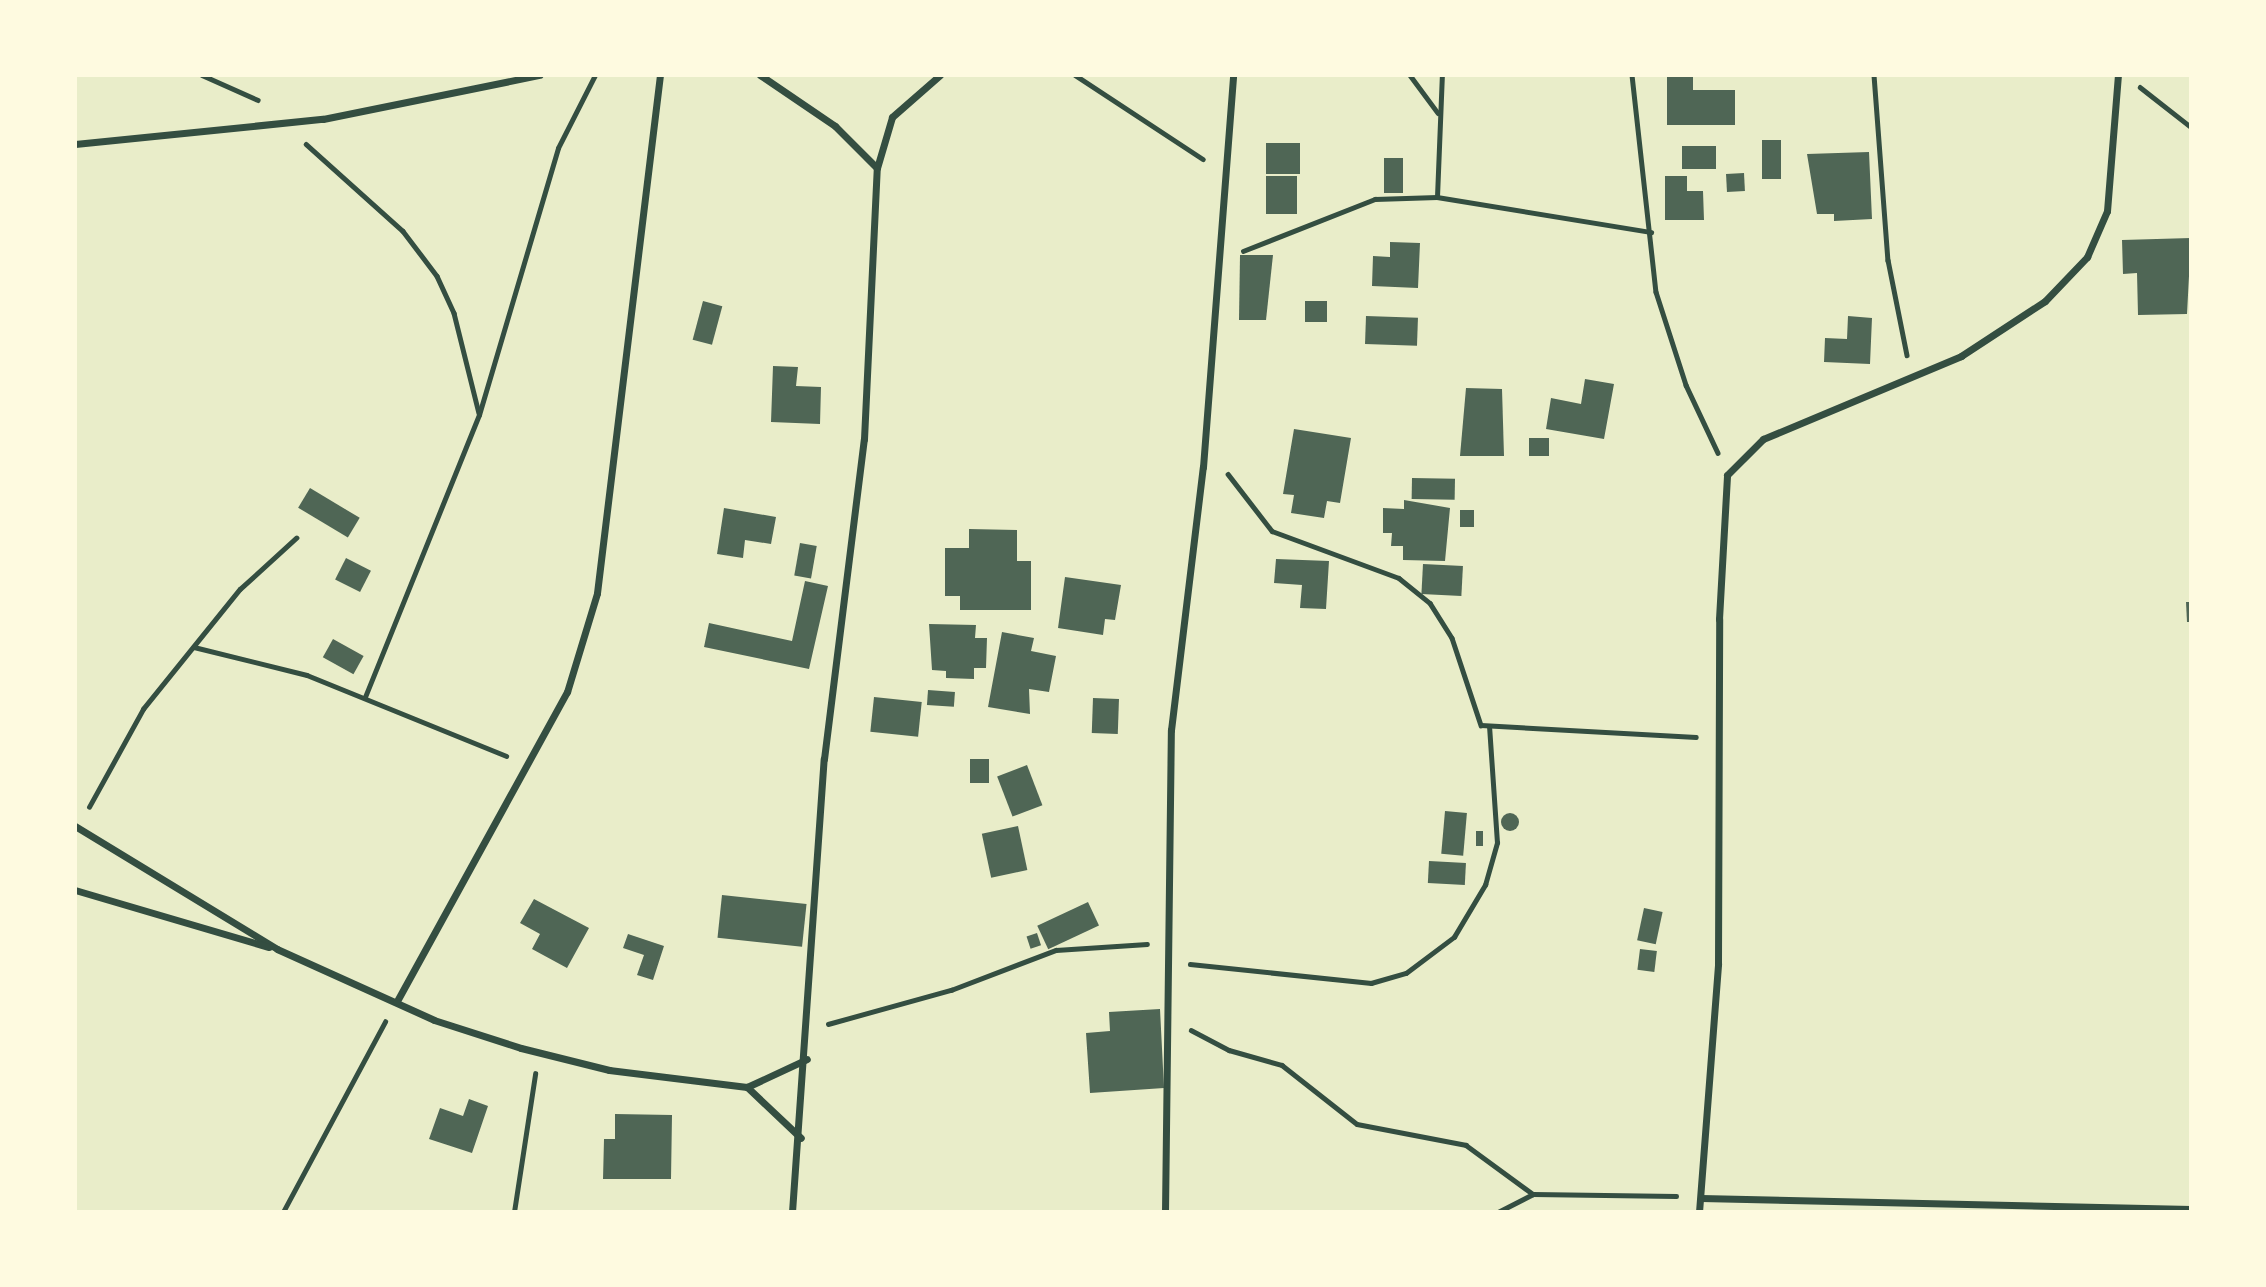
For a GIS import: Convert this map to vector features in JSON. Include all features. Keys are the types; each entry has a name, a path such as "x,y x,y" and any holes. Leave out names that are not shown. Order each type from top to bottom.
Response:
{"street":[{"path":"75,144 280,124 540,75"},
{"path":"397,1001 529,766 567,692 597,593 660,75"},
{"path":"760,75 835,126 877,168"},
{"path":"792,1212 802,1138 824,759 864,439 877,168 892,117 940,75"},
{"path":"1165,1212 1166,943 1171,730 1205,442 1233,75"},
{"path":"1699,1212 1718,964 1727,475 1763,439 1961,356 2045,301 2087,257 2107,211 2118,75"},
{"path":"77,828 277,949"},
{"path":"75,890 277,949 434,1020 609,1070 747,1087 807,1059"},
{"path":"747,1087 802,1138"},
{"path":"1701,1198 2191,1209"}],"path":[{"path":"365,697 479,415 558,148 596,75"},
{"path":"1075,75 1227,175"},
{"path":"1410,75 1438,113"},
{"path":"1437,197 1438,113 1442,75"},
{"path":"1632,75 1665,327 1727,475"},
{"path":"1874,75 1888,260 1913,378"},
{"path":"2136,83 2191,127"},
{"path":"280,124 365,194 437,276 454,313 479,415"},
{"path":"1220,261 1375,199 1437,197 1651,232"},
{"path":"1166,960 1277,978 1371,983 1406,973 1454,937 1485,885 1497,843 1499,803 1489,727 1473,711 1452,638 1430,603 1399,578 1272,531 1205,442"},
{"path":"77,828 143,709 240,589 296,538"},
{"path":"194,647 255,657 365,697 529,766"},
{"path":"1489,727 1721,737"},
{"path":"807,1029 951,990 1056,950 1166,943"},
{"path":"282,1212 397,1001"},
{"path":"1166,1009 1201,1038 1282,1065 1357,1124 1466,1145 1533,1194"},
{"path":"514,1212 539,1052"},
{"path":"1498,1212 1533,1194 1701,1198"}],"building":[{"path":"1667,75 1693,75 1693,90 1735,90 1735,125 1667,125"},
{"path":"1762,140 1781,140 1781,179 1762,179"},
{"path":"1266,143 1300,143 1300,174 1266,174"},
{"path":"1682,146 1716,146 1716,169 1682,169"},
{"path":"1869,152 1872,219 1834,221 1834,214 1817,214 1807,154"},
{"path":"1384,158 1403,158 1403,193 1384,193"},
{"path":"1744,173 1745,191 1727,192 1726,174"},
{"path":"1266,176 1297,176 1297,214 1266,214"},
{"path":"1665,176 1687,176 1687,191 1703,191 1704,220 1665,220"},
{"path":"2191,238 2187,314 2138,315 2137,273 2123,274 2122,240"},
{"path":"1390,242 1420,243 1418,288 1372,286 1373,256 1390,257"},
{"path":"1240,255 1273,255 1266,320 1239,320"},
{"path":"703,301 722,306 712,345 693,340"},
{"path":"1305,301 1327,301 1327,322 1305,322"},
{"path":"1366,316 1418,318 1417,346 1365,344"},
{"path":"1848,316 1872,318 1870,364 1824,362 1825,338 1847,339"},
{"path":"773,366 798,367 796,386 821,387 820,424 771,422"},
{"path":"1585,379 1614,384 1604,439 1546,429 1551,398 1581,404"},
{"path":"1466,388 1502,389 1504,456 1460,456"},
{"path":"1294,429 1351,438 1340,503 1327,501 1324,518 1291,513 1294,495 1283,494"},
{"path":"1529,438 1549,438 1549,456 1529,456"},
{"path":"1412,478 1455,479 1455,500 1412,499"},
{"path":"310,488 360,518 348,538 298,508"},
{"path":"1404,500 1450,508 1445,561 1403,560 1403,546 1391,546 1392,533 1383,533 1383,508 1404,509"},
{"path":"724,508 776,517 771,544 745,540 743,558 717,554"},
{"path":"1460,510 1474,510 1474,527 1460,527"},
{"path":"969,529 1017,530 1017,561 1031,561 1031,610 960,610 960,596 945,596 945,548 969,548"},
{"path":"800,543 817,546 811,578 794,575"},
{"path":"346,558 371,571 360,592 335,579"},
{"path":"1276,559 1329,561 1326,609 1300,608 1302,585 1274,583"},
{"path":"1423,564 1463,566 1461,596 1421,594"},
{"path":"1065,577 1121,585 1115,620 1105,619 1103,635 1058,628"},
{"path":"805,581 828,586 809,669 704,647 709,623 792,641"},
{"path":"2186,602 2191,602 2191,622 2187,622"},
{"path":"929,624 976,625 975,638 987,638 986,668 974,668 974,679 946,678 946,671 932,670"},
{"path":"1002,632 1034,638 1031,651 1056,656 1049,692 1029,689 1030,714 988,707"},
{"path":"333,639 364,656 353,674 323,657"},
{"path":"928,690 955,692 954,707 927,705"},
{"path":"874,697 922,702 918,737 870,732"},
{"path":"1093,698 1119,699 1118,734 1092,733"},
{"path":"970,759 989,759 989,783 970,783"},
{"path":"1027,765 1042,805 1013,817 997,776"},
{"path":"1445,811 1467,813 1463,856 1441,854"},
{"path":"1510,813 1516,816 1519,822 1516,828 1510,831 1504,828 1501,822 1504,816"},
{"path":"1018,826 1027,870 991,878 982,834"},
{"path":"1476,831 1483,831 1483,846 1476,846"},
{"path":"1429,861 1466,863 1465,885 1428,883"},
{"path":"722,895 807,904 802,947 718,938"},
{"path":"534,899 589,928 567,968 532,949 540,934 520,923"},
{"path":"1088,902 1099,926 1048,949 1037,926"},
{"path":"1644,908 1663,912 1656,944 1637,940"},
{"path":"1037,933 1041,945 1031,949 1027,936"},
{"path":"628,934 664,946 653,980 637,975 644,955 623,948"},
{"path":"1640,949 1657,951 1654,972 1637,970"},
{"path":"1160,1009 1164,1088 1090,1093 1086,1033 1110,1031 1109,1012"},
{"path":"469,1099 488,1106 472,1153 429,1139 440,1108 463,1116"},
{"path":"615,1114 672,1115 671,1179 603,1179 604,1139 615,1139"}]}
